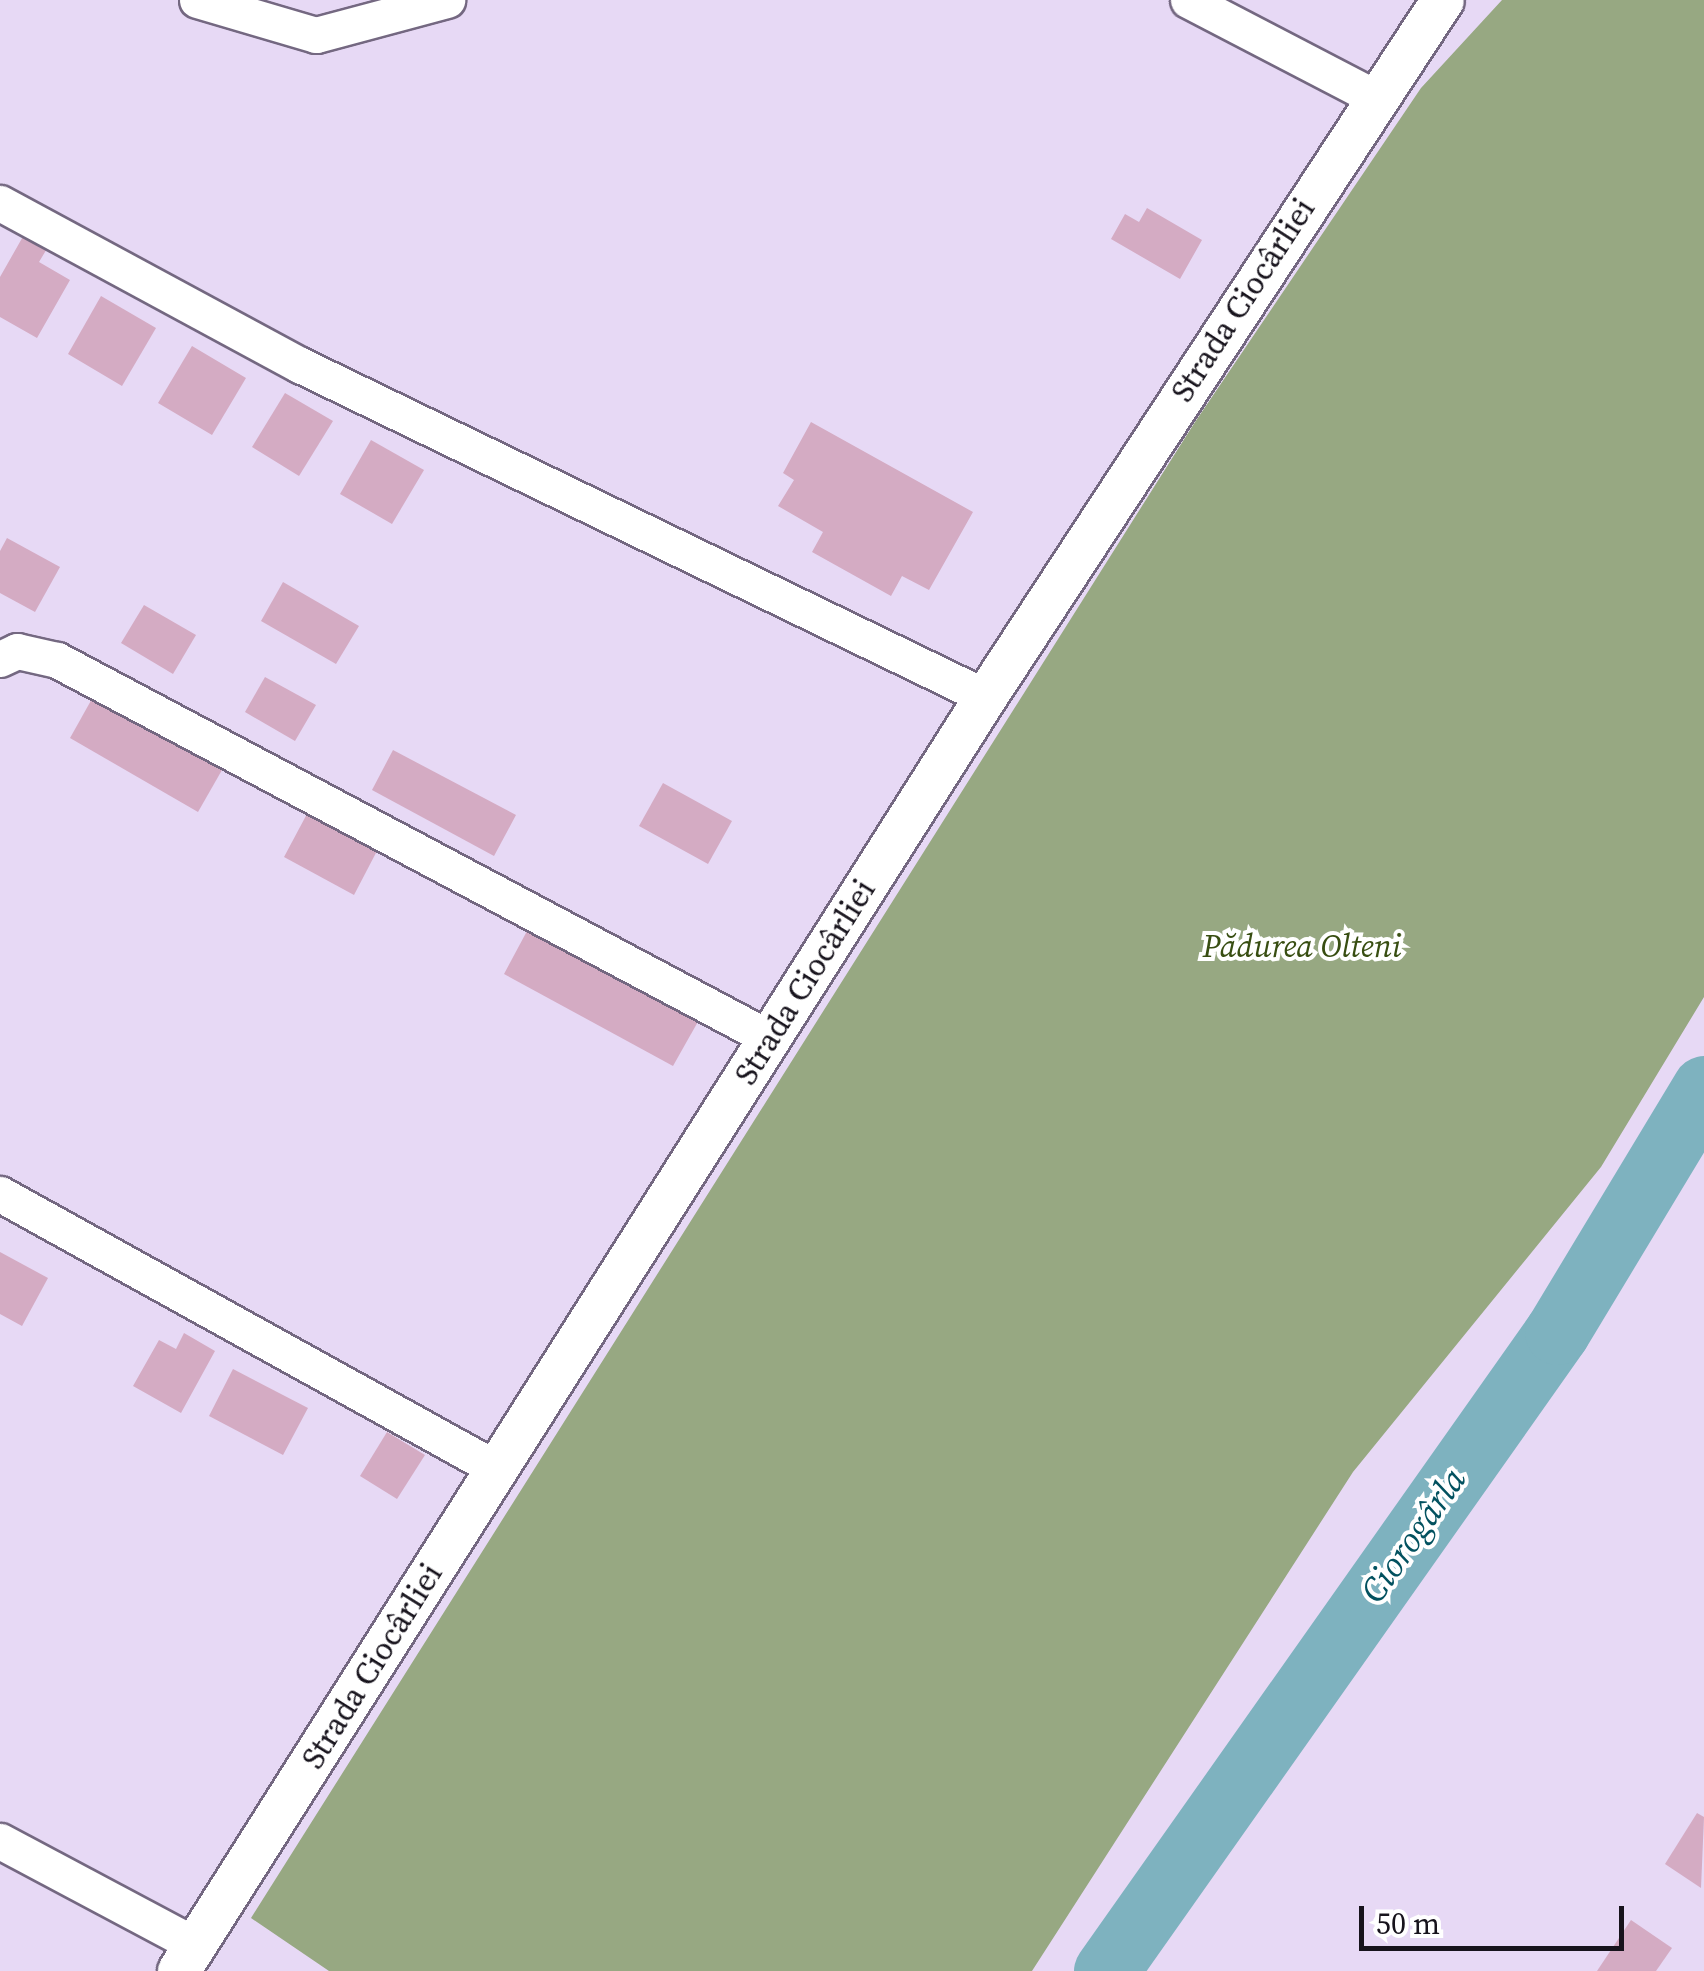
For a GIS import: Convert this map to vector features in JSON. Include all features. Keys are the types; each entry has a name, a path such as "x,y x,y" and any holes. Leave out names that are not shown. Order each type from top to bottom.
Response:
{"street":[{"path":"197,0 316,36 447,0"},
{"path":"1188,0 1374,98"},
{"name":"Strada Ciocârliei","path":"188,1958 986,698 1374,98 1443,0"},
{"path":"0,203 300,366 986,698"},
{"path":"0,659 18,651 57,660 770,1038"},
{"path":"0,1194 497,1470"},
{"path":"0,1841 188,1958"}],"green space":[{"name":"Pădurea Olteni","path":"1502,0 1704,0 1704,997 1601,1167 1353,1472 1032,1971 329,1971 251,1918 1195,422 1421,88"}],"building":[{"path":"1147,208 1202,240 1180,279 1111,239 1125,214 1139,222"},
{"path":"25,233 48,247 39,262 70,280 37,338 0,317 0,277"},
{"path":"101,296 156,328 122,386 68,354"},
{"path":"192,346 246,378 212,435 158,403"},
{"path":"285,393 333,421 299,476 252,447"},
{"path":"811,422 973,512 929,590 902,576 891,596 812,552 823,532 778,506 794,480 783,473"},
{"path":"371,440 424,470 392,524 340,494"},
{"path":"7,538 60,567 35,612 0,593 0,551"},
{"path":"283,582 359,626 336,664 261,621"},
{"path":"144,605 196,635 173,674 121,643"},
{"path":"265,677 316,705 295,741 245,712"},
{"path":"93,697 222,770 198,812 70,738"},
{"path":"393,750 516,815 494,856 372,790"},
{"path":"663,783 732,821 708,864 639,826"},
{"path":"308,812 378,849 354,895 284,857"},
{"path":"534,918 704,1011 673,1066 504,974"},
{"path":"0,1252 48,1278 22,1326 0,1314"},
{"path":"184,1333 215,1351 181,1413 133,1386 159,1340 176,1349"},
{"path":"233,1369 308,1408 283,1455 209,1416"},
{"path":"387,1432 425,1455 397,1499 360,1476"},
{"path":"1697,1813 1704,1817 1701,1888 1665,1864"},
{"path":"1631,1920 1672,1948 1656,1971 1597,1971"}],"waterway":[{"name":"Ciorogârla","path":"1106,1971 1557,1332 1704,1088"}]}
